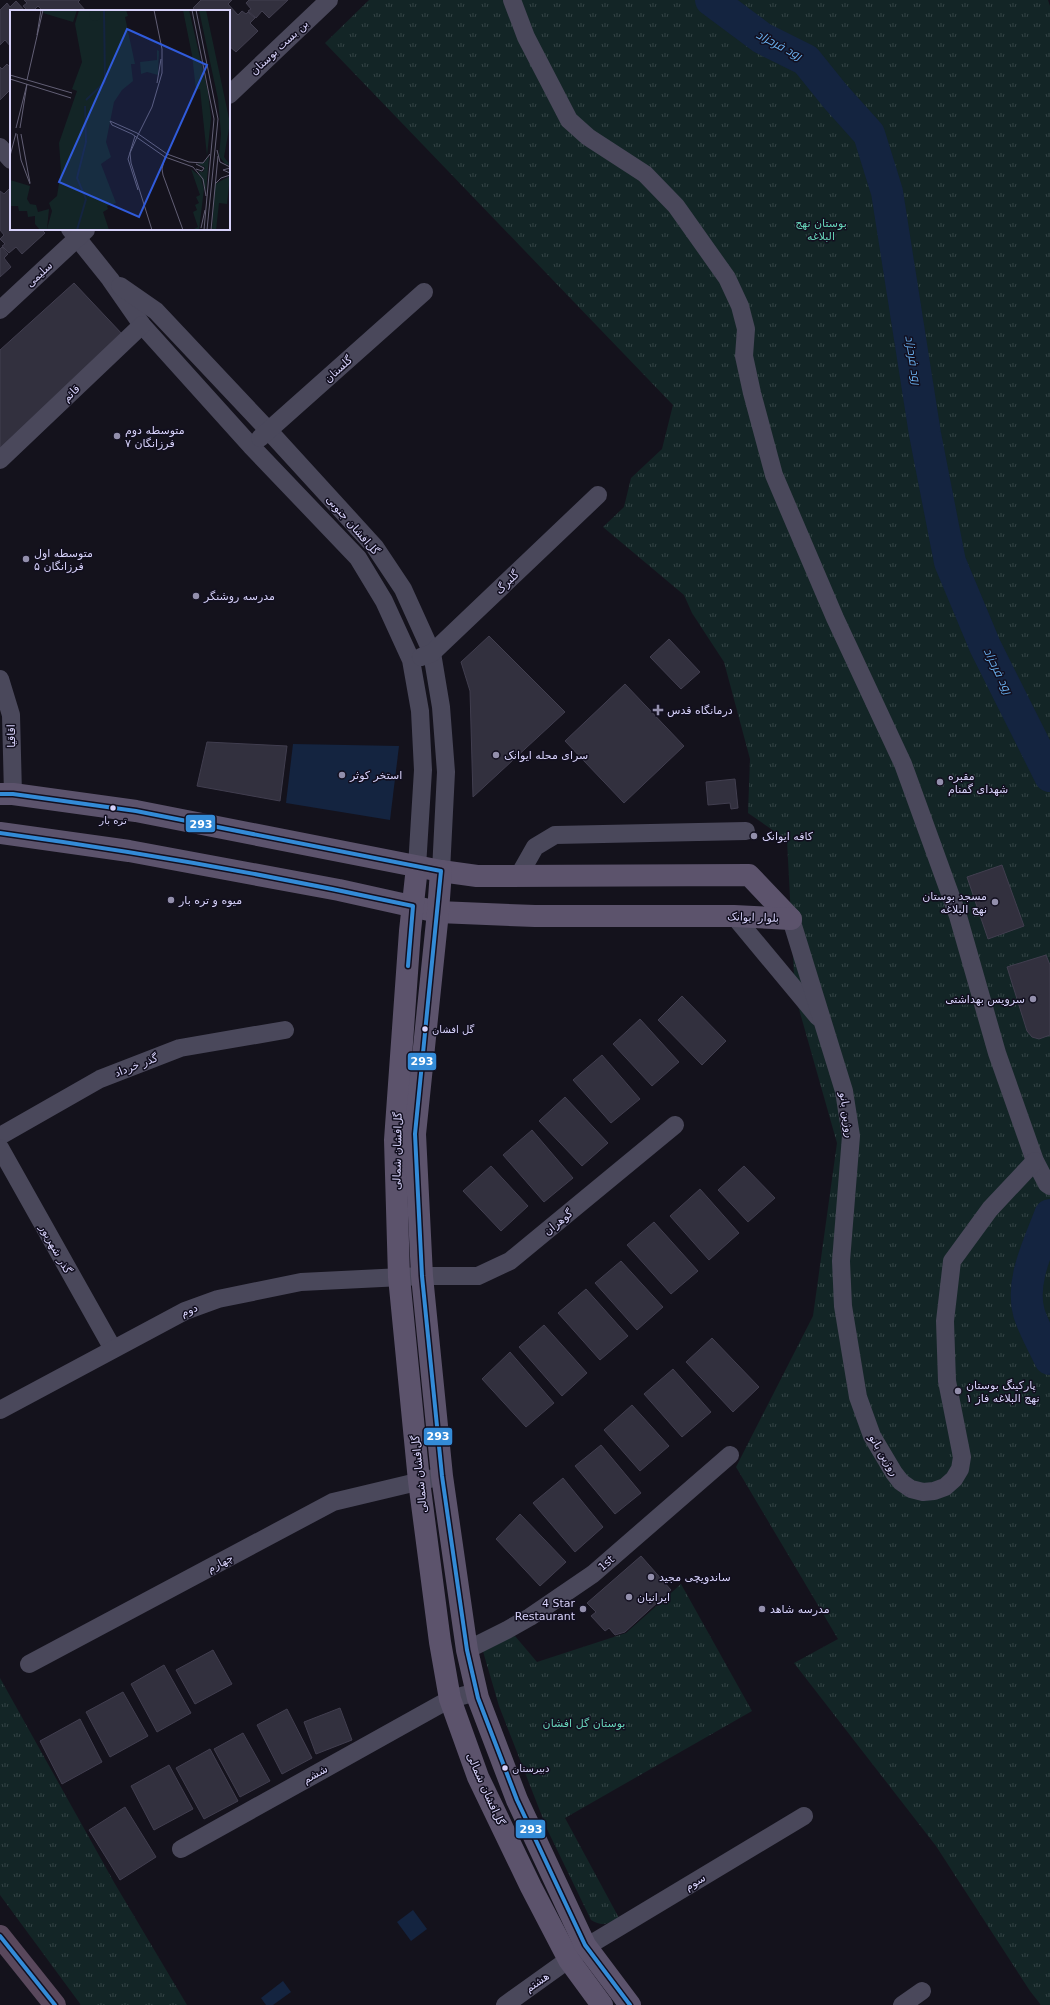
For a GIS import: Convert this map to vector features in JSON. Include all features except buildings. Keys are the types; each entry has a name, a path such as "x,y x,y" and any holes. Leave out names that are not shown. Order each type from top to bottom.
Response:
{"highway":[{"path":"0,1936 55,2005"}],"main road":[{"name":"بلوار ایوانک","path":"6,794 136,810 441,871 477,876 749,875 791,919"},
{"name":"بلوار ایوانک","path":"0,833 129,851 340,890 438,912 534,916 734,916 791,919"},
{"name":"گل‌افشان شمالی","path":"417,866 395,1140 399,1277 419,1481 440,1642 450,1699 478,1777 531,1887 569,1960 602,2005"},
{"name":"گل‌افشان شمالی","path":"441,871 415,1134 422,1276 442,1476 467,1650 477,1692 517,1800 586,1947 630,2005"}],"street":[{"name":"بن بست بوستان","path":"230,94 329,0"},
{"path":"512,0 526,37 569,120 588,137 645,174 676,206 727,278 740,306 746,329 744,356 774,475 835,618 903,764 958,916 997,1053 1035,1161 1049,1185"},
{"path":"0,147 10,159"},
{"name":"گل‌افشان جنوبی","path":"78,232 142,325 251,446 358,558 384,601 411,660 420,711 423,770 417,866"},
{"name":"سلیمی","path":"0,310 78,232"},
{"name":"گل‌افشان جنوبی","path":"110,279 156,311 269,431 375,548 403,589 432,653 441,707 446,772 441,871"},
{"name":"گلستان","path":"251,446 424,292"},
{"name":"قائم","path":"0,460 142,325"},
{"name":"گلبرگ","path":"411,660 432,653 598,495"},
{"name":"اقاقیا","path":"0,679 11,715 6,794"},
{"path":"518,877 535,847 556,835 746,831"},
{"path":"734,916 823,1022"},
{"name":"روژین بانو","path":"791,919 844,1091 851,1136 842,1261 843,1306 858,1396 872,1436 894,1473 901,1482 911,1489 923,1492 934,1491 945,1487 954,1479 960,1468 962,1457 947,1381 945,1321 952,1261 990,1209 1035,1161"},
{"name":"گذر خرداد","path":"0,1136 100,1079 180,1048 285,1030"},
{"name":"گوهران","path":"399,1277 478,1276 510,1261 675,1125"},
{"name":"گذر شهریور","path":"0,1148 113,1349"},
{"name":"دوم","path":"0,1410 184,1311 218,1299 301,1282 399,1277"},
{"name":"1st","path":"467,1650 524,1620 593,1574 730,1455"},
{"name":"چهارم","path":"29,1664 333,1502 442,1476"},
{"name":"ششم","path":"181,1849 450,1699 477,1692"},
{"name":"سوم","path":"569,1960 586,1947 804,1816"},
{"name":"هشتم","path":"505,2005 569,1960"},
{"path":"902,2005 922,1991"}],"green space":[{"name":"بوستان نهج البلاغه","path":"369,0 1048,0 1050,6 1050,2005 1041,2005 1030,1991 936,1846 794,1663 838,1639 736,1467 813,1316 837,1143 795,995 787,840 748,813 750,759 724,662 692,613 684,595 603,527 624,507 631,478 662,449 673,405 325,43"},
{"name":"بوستان گل افشان","path":"681,1584 752,1711 565,1818 619,1918 612,1922 602,1924 591,1920 547,1829 499,1706 482,1648 515,1636 537,1662 626,1633"},
{"path":"0,1678 115,1884 187,2005 81,2005 0,1895"}],"water":[{"name":"استخر کوثر","path":"293,744 399,746 390,820 286,803"},
{"path":"413,1910 427,1929 411,1941 397,1922"},
{"path":"283,1981 291,1992 273,2005 266,2005 261,1998"}],"waterway":[{"name":"رود فرحزاد","path":"711,0 762,38 806,60 835,96 869,134 887,192 925,434 950,562 985,646 1050,776"},
{"name":"رود فرحزاد","path":"1050,1215 1032,1263 1027,1288 1029,1313 1050,1359"}],"transit line":[{"name":"293","path":"0,794 13,794 136,811 441,871 415,1134 422,1276 442,1476 467,1650 478,1698 517,1800 585,1945 630,2005"},
{"name":"293","path":"0,833 207,865 413,906 408,966"},
{"name":"293","path":"0,1936 55,2005"}],"place":[{"name":"متوسطه دوم فرزانگان ۷","path":"117,436"},
{"name":"متوسطه اول فرزانگان ۵","path":"26,559"},
{"name":"مدرسه روشنگر","path":"196,596"},
{"name":"درمانگاه قدس","path":"658,710"},
{"name":"سرای محله ایوانک","path":"496,755"},
{"name":"استخر کوثر","path":"342,775"},
{"name":"مقبره شهدای گمنام","path":"940,782"},
{"name":"تره بار","path":"113,808"},
{"name":"کافه ایوانک","path":"754,836"},
{"name":"میوه و تره بار","path":"171,900"},
{"name":"مسجد بوستان نهج البلاغه","path":"995,902"},
{"name":"سرویس بهداشتی","path":"1033,999"},
{"name":"گل افشان","path":"425,1029"},
{"name":"پارکینگ بوستان نهج البلاغه فاز ۱","path":"958,1391"},
{"name":"ساندویچی مجید","path":"651,1577"},
{"name":"ایرانیان","path":"629,1597"},
{"name":"4 Star Restaurant","path":"583,1609"},
{"name":"مدرسه شاهد","path":"762,1609"},
{"name":"دبیرستان","path":"505,1768"}]}
